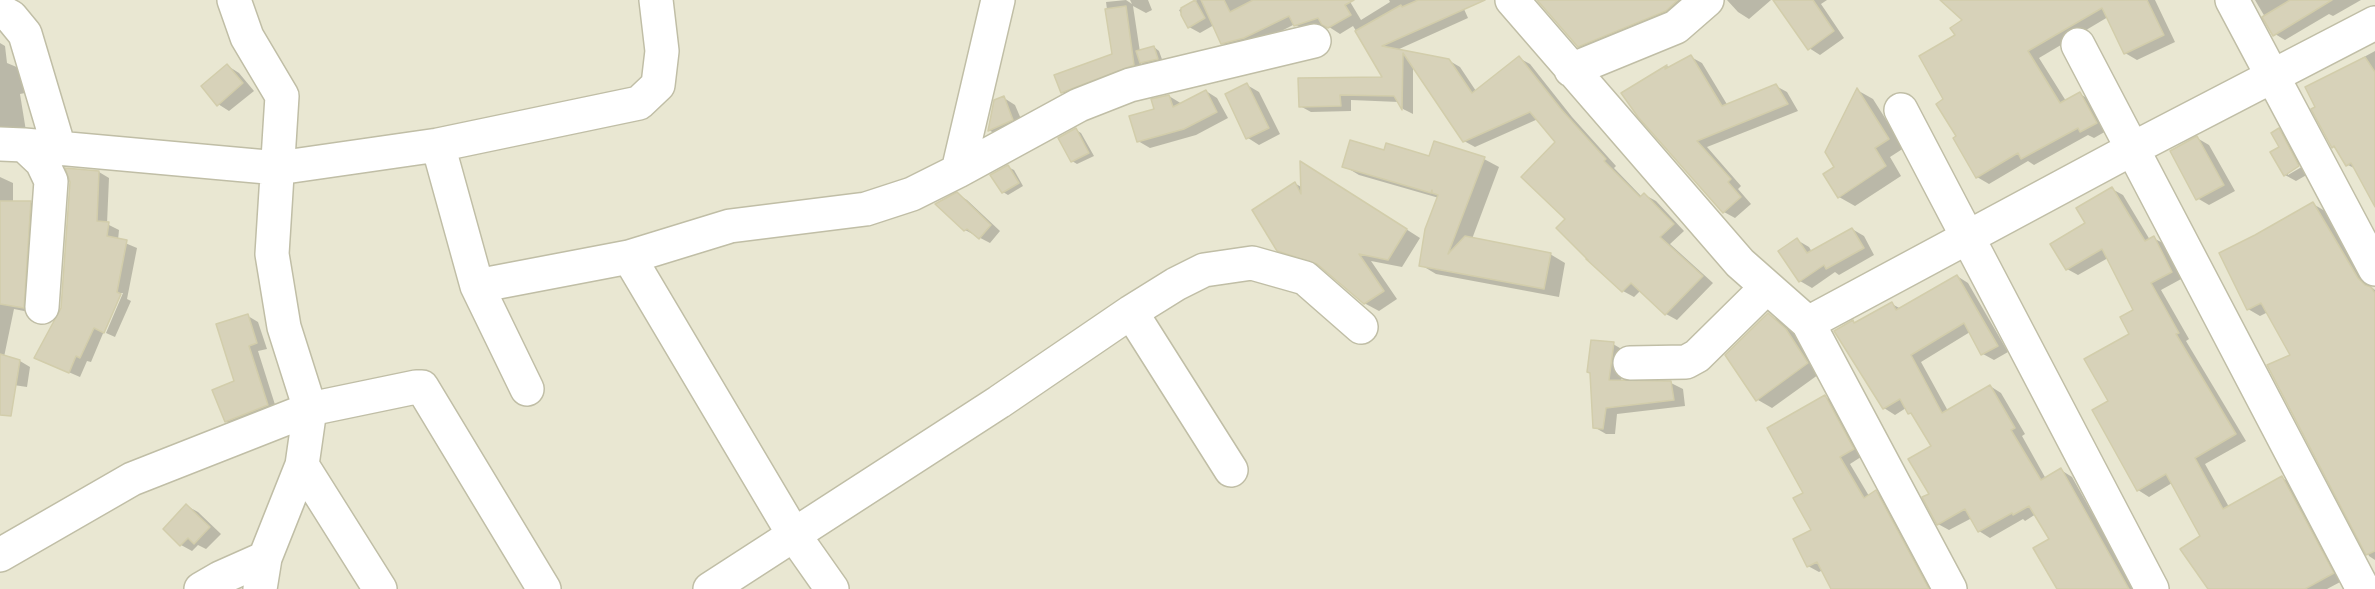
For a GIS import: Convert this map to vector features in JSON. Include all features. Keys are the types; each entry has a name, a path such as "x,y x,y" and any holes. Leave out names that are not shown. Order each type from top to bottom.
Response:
{"street":[{"path":"201,589 220,578 263,574 302,465 310,409 284,327 273,254 282,96 247,37 234,0"},
{"path":"12,145 278,168 438,145 639,103 658,85 662,51 656,0"},
{"path":"958,171 998,0"},
{"path":"1512,0 1740,263 1808,323 1950,589"},
{"path":"1571,70 1676,27 1707,0"},
{"path":"2232,0 2375,269"},
{"path":"0,11 11,17 25,34 59,148"},
{"path":"1808,323 2132,149 2375,23"},
{"path":"477,286 629,257 730,226 866,209 912,194 1079,105 1130,85 1314,41"},
{"path":"2078,45 2362,589"},
{"path":"1901,111 2152,589"},
{"path":"12,145 42,162 51,181 42,307"},
{"path":"438,145 477,286 527,389"},
{"path":"629,257 794,535 832,589"},
{"path":"710,589 1131,312 1176,284 1204,270 1252,263 1305,278 1361,327"},
{"path":"1630,363 1686,362 1697,356 1767,287"},
{"path":"1131,312 1231,470"},
{"path":"0,555 132,479 310,409 422,387 544,589"},
{"path":"302,465 380,589"}],"shaded area":[{"path":"0,0 2375,0 2375,589 0,589"}],"building":[{"path":"1195,0 1205,18 1188,28 1181,15 1181,8"},
{"path":"1201,0 1224,0 1230,12 1253,0 1354,0 1345,5 1351,15 1328,28 1322,25 1318,18 1294,26 1289,16 1244,38 1221,44"},
{"path":"1418,0 1485,0 1382,46 1449,59 1472,93 1519,56 1561,109 1606,159 1604,161 1640,197 1644,193 1674,224 1660,237 1703,276 1665,315 1631,283 1622,292 1586,259 1588,260 1556,228 1565,219 1521,177 1555,142 1530,112 1463,142 1403,53 1402,110 1394,96 1340,95 1341,106 1299,107 1298,78 1382,77 1355,31 1401,5 1402,7"},
{"path":"1537,0 1678,0 1666,11 1578,47"},
{"path":"1773,0 1813,0 1834,31 1808,50"},
{"path":"1940,0 2147,0 2164,35 2124,54 2102,8 2028,51 2060,103 2080,92 2097,123 2080,132 2078,128 2021,159 2018,153 1976,178 1953,138 1956,136 1936,104 1943,99 1919,56 1955,35 1950,28 1962,20"},
{"path":"2290,0 2332,0 2273,36 2262,17"},
{"path":"1126,6 1134,65 1061,93 1054,75 1112,54 1105,9"},
{"path":"1154,46 1158,59 1140,63 1136,51"},
{"path":"1691,55 1722,106 1776,84 1788,104 1697,141 1731,179 1728,182 1741,197 1723,213 1638,117 1621,93 1667,65 1665,69"},
{"path":"2365,57 2375,72 2375,207 2351,163 2346,166 2334,146 2332,148 2311,109 2315,107 2305,87"},
{"path":"227,64 243,83 217,106 201,86"},
{"path":"1247,83 1269,128 1246,139 1225,94"},
{"path":"1857,88 1889,139 1875,148 1886,166 1838,198 1823,174 1834,167 1825,152"},
{"path":"1206,90 1217,112 1184,129 1137,142 1129,116 1154,109 1151,99 1169,95 1173,107"},
{"path":"1004,96 1013,120 988,131 994,100"},
{"path":"1076,128 1089,153 1071,162 1058,138"},
{"path":"2279,128 2299,166 2284,176 2270,152 2279,147 2271,133"},
{"path":"2197,136 2224,185 2196,200 2170,151"},
{"path":"1350,140 1384,150 1386,143 1429,156 1434,141 1485,157 1448,254 1465,236 1551,253 1544,289 1419,266 1425,229 1438,195 1432,193 1432,190 1431,193 1342,167"},
{"path":"1300,161 1407,229 1388,260 1359,254 1384,291 1364,304 1317,264 1277,251 1252,210 1295,182 1301,194"},
{"path":"1008,165 1019,183 1002,193 990,175"},
{"path":"65,168 99,171 97,221 109,222 107,236 127,240 117,292 121,294 104,333 94,328 80,358 76,356 69,373 34,358 61,308 70,182"},
{"path":"2112,187 2145,241 2154,236 2172,272 2151,283 2179,333 2176,334 2236,434 2195,458 2223,509 2282,476 2334,573 2305,589 2208,589 2180,549 2200,536 2166,474 2137,491 2092,410 2108,401 2084,359 2129,334 2120,317 2133,310 2102,249 2066,270 2050,244 2085,223 2076,208"},
{"path":"957,192 991,225 979,239 967,229 964,231 935,204"},
{"path":"0,201 31,201 24,308 0,304"},
{"path":"2313,202 2358,278 2371,287 2375,293 2375,551 2366,555 2267,365 2290,355 2261,303 2247,310 2219,253"},
{"path":"1852,228 1864,248 1826,269 1824,265 1799,282 1778,251 1797,238 1807,253"},
{"path":"1957,275 1998,346 1981,355 1964,323 1911,355 1942,413 1990,385 2015,428 2011,430 2041,480 2061,468 2129,589 2057,589 2033,548 2049,539 2029,506 1978,532 1965,509 1937,525 1922,497 1929,494 1908,459 1931,446 1900,399 1883,409 1834,331 1892,302 1896,310"},
{"path":"1768,313 1786,329 1808,363 1756,401 1725,355"},
{"path":"248,314 257,343 249,346 268,405 225,422 212,390 234,381 216,324"},
{"path":"1591,340 1614,342 1609,380 1671,381 1674,400 1606,408 1603,429 1593,428 1590,373 1587,372"},
{"path":"0,354 20,360 11,416 0,415"},
{"path":"1825,395 1854,449 1840,457 1864,498 1876,490 1929,589 1831,589 1817,562 1807,567 1793,539 1811,530 1793,498 1803,493 1767,428"},
{"path":"186,504 210,527 194,544 188,538 180,546 163,529"}]}
